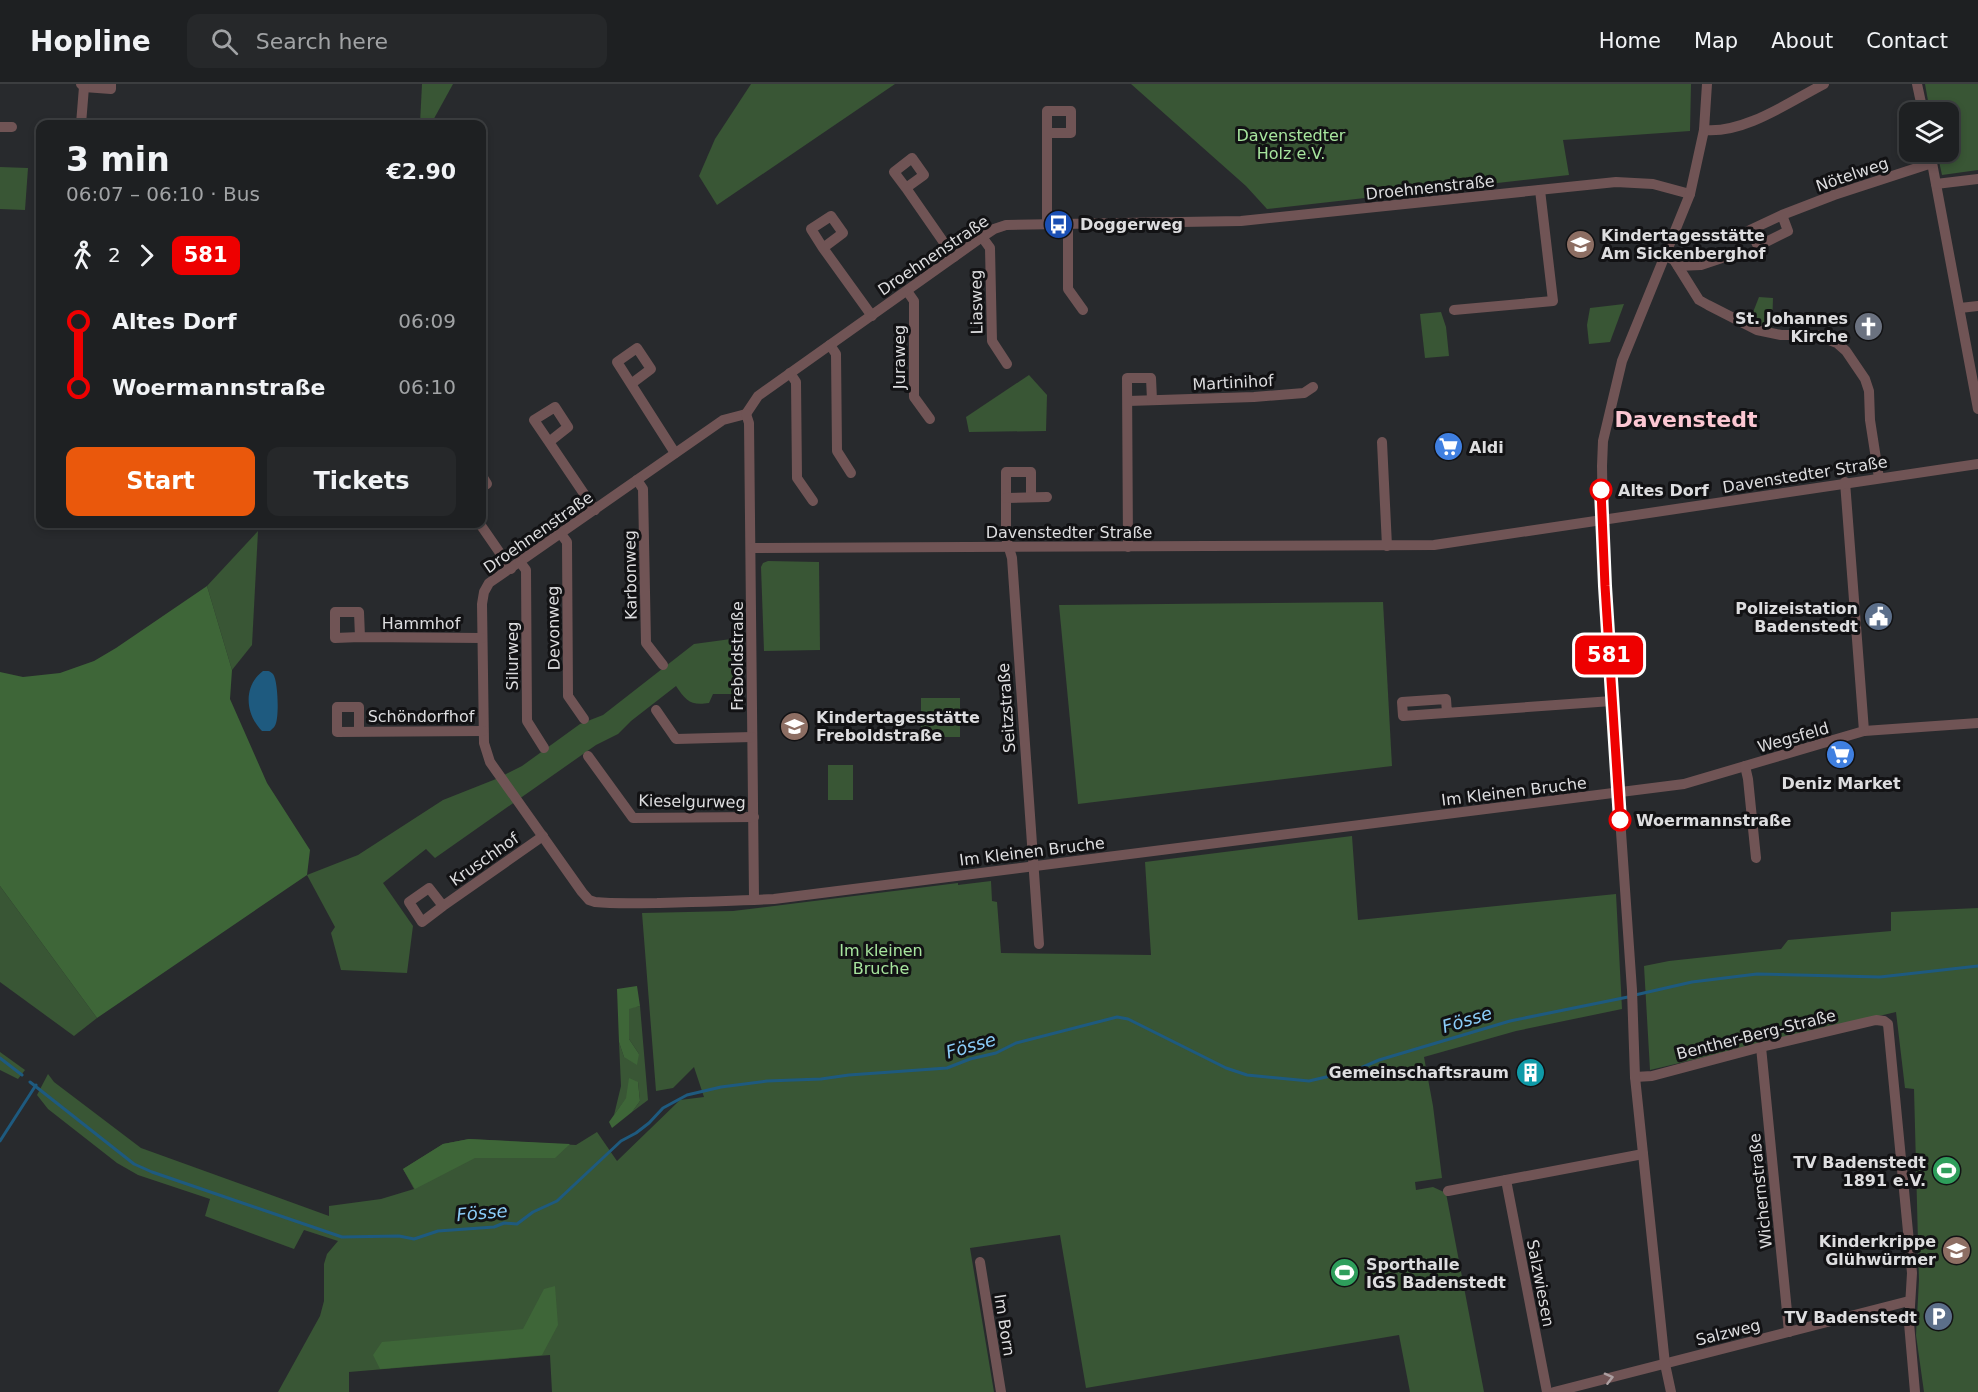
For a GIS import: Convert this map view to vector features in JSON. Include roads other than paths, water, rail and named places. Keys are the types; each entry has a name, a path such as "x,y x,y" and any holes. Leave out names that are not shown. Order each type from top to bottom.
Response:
{"street":[{"path":"81,120 83,86 111,89 111,84"},
{"path":"1671,1392 1665,1364 1635,1077 1633,1006 1602,514 1603,441 1615,384 1629,340 1690,194 1704,130 1707,84"},
{"path":"1704,130 1735,128 1824,84"},
{"path":"1917,84 1921,102"},
{"path":"1047,133 1047,225"},
{"name":"Nötelweg","path":"1782,215 1918,162"},
{"path":"1932,162 1978,409"},
{"path":"1936,184 1978,179"},
{"name":"Droehnenstraße","path":"507,785 486,753 483,731 482,604 484,592 489,584 723,420 746,414 758,396 982,237 1006,225 1241,221 1636,182 1690,194"},
{"path":"906,188 954,257"},
{"path":"1454,310 1553,301 1540,190"},
{"path":"1068,224 1068,289 1083,310"},
{"name":"Liasweg","path":"982,237 990,248 992,341 1007,364"},
{"path":"823,248 872,316"},
{"path":"1666,256 1674,260 1699,300 1766,332 1781,335 1817,335 1837,343 1846,351 1866,379 1869,390 1870,420 1879,478"},
{"path":"1678,266 1701,265 1728,256"},
{"name":"Juraweg","path":"907,291 914,301 914,397 930,419"},
{"path":"1960,308 1978,306"},
{"path":"830,345 836,354 837,451 851,473"},
{"path":"790,374 796,382 797,478 813,501"},
{"path":"1128,547 1127,378 1151,378 1152,400"},
{"path":"631,384 675,453"},
{"name":"Martinihof","path":"1128,401 1294,394 1304,393 1313,387"},
{"name":"Freboldstraße","path":"746,414 749,423 752,548 754,898"},
{"path":"549,442 595,510"},
{"path":"1382,442 1387,546"},
{"name":"Davenstedter Straße","path":"752,548 1434,545 1602,514 1701,506 1845,482 1978,464"},
{"name":"Seitzstraße","path":"1031,497 1031,472 1006,472 1006,538 1012,558 1039,944"},
{"name":"Karbonweg","path":"637,480 644,489 646,643 663,665"},
{"path":"1845,482 1864,731"},
{"path":"1006,498 1047,497"},
{"path":"483,528 515,565"},
{"name":"Devonweg","path":"561,534 567,542 568,696 584,719"},
{"name":"Silurweg","path":"515,565 526,570 527,721 544,748"},
{"name":"Hammhof","path":"360,637 482,638"},
{"path":"1447,713 1612,700"},
{"path":"656,710 676,738 752,737"},
{"name":"Wegsfeld","path":"1618,792 1684,784 1864,731 1978,723"},
{"name":"Schöndorfhof","path":"359,732 483,731"},
{"name":"Kieselgurweg","path":"588,756 633,818 753,817"},
{"path":"1745,766 1756,858"},
{"name":"Im Kleinen Bruche","path":"507,785 582,892 589,900 595,902 730,902 754,898 774,899 1618,792"},
{"name":"Kruschhof","path":"443,906 543,836"},
{"name":"Benther-Berg-Straße","path":"1635,1077 1652,1076 1876,1020 1888,1024 1912,1273 1912,1290 1909,1301"},
{"name":"Wichernstraße","path":"1761,1047 1789,1332"},
{"path":"1448,1191 1643,1154"},
{"name":"Salzwiesen","path":"1506,1180 1547,1392"},
{"name":"Im Born","path":"980,1262 1001,1392"},
{"path":"1909,1301 1915,1392"},
{"name":"Salzweg","path":"1554,1392 1909,1301"}],"water":[{"path":"263,671 273,674 277,690 277,719 270,731 262,731 256,724 252,717 249,700 252,684"}],"waterway":[{"name":"Fösse","path":"1635,995 1692,982 1757,974 1880,977 1978,966"},
{"name":"Fösse","path":"30,1082 134,1164 152,1172 342,1237 399,1236 414,1239 438,1231 494,1227 504,1223 517,1224 533,1212 557,1201 621,1141 649,1123 663,1108 687,1095 721,1087 767,1081 821,1079 947,1068 970,1059 996,1053 1016,1043 1117,1017 1128,1019 1226,1068 1247,1075 1309,1081 1356,1070 1379,1060 1510,1021 1628,997"},
{"name":"Fösse","path":"0,1058 22,1075"},
{"path":"0,1141 36,1085"}],"place":[{"name":"Doggerweg","path":"1059,224"},
{"name":"Kindertagesstätte Am Sickenberghof","path":"1580,244"},
{"name":"St. Johannes Kirche","path":"1869,327"},
{"name":"Aldi","path":"1448,447"},
{"name":"Altes Dorf","path":"1601,490"},
{"name":"Polizeistation Badenstedt","path":"1879,617"},
{"name":"Kindertagesstätte Freboldstraße","path":"795,726"},
{"name":"Deniz Market","path":"1841,755"},
{"name":"Woermannstraße","path":"1620,820"},
{"name":"Gemeinschaftsraum","path":"1530,1072"},
{"name":"TV Badenstedt 1891 e.V.","path":"1947,1171"},
{"name":"Kinderkrippe Glühwürmer","path":"1957,1250"},
{"name":"Sporthalle IGS Badenstedt","path":"1345,1273"},
{"name":"TV Badenstedt","path":"1938,1317"}],"district":[{"name":"Davenstedt","path":"1686,419"}],"park label":[{"name":"Davenstedter Holz e.V.","path":"1291,144"},
{"name":"Im kleinen Bruche","path":"881,959"}]}
